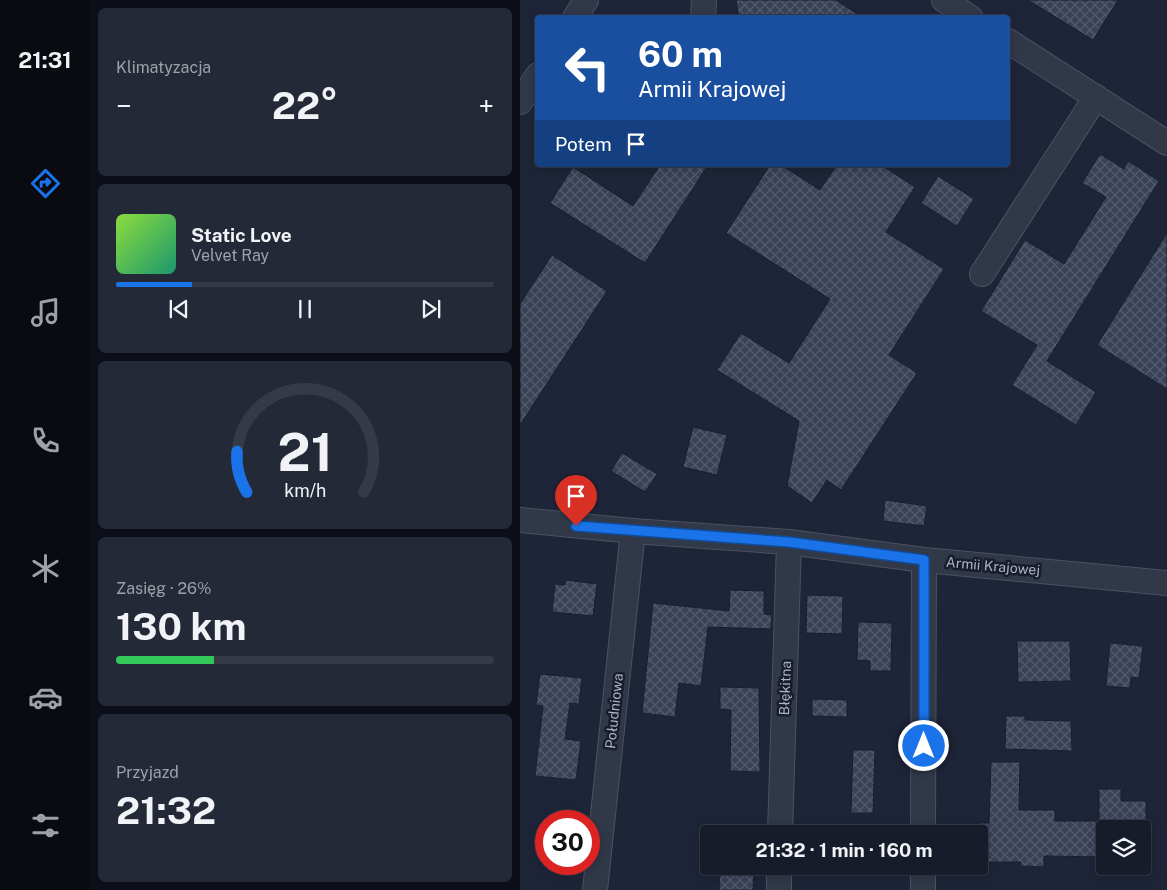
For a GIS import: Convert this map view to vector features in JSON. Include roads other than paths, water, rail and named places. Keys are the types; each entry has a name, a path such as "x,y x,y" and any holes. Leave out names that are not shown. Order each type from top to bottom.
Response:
{"street":[{"path":"577,15 586,0"},
{"path":"703,15 704,0"},
{"path":"944,0 966,15"},
{"path":"1010,42 1167,143"},
{"path":"520,102 535,80"},
{"path":"982,274 1096,97"},
{"name":"Armii Krajowej","path":"520,520 633,531 789,542 924,560 1167,583"},
{"name":"Południowa","path":"595,890 633,531"},
{"name":"Błękitna","path":"780,825 789,542"},
{"path":"923,825 924,560"},
{"path":"779,875 779,890"},
{"path":"923,875 923,890"}]}
